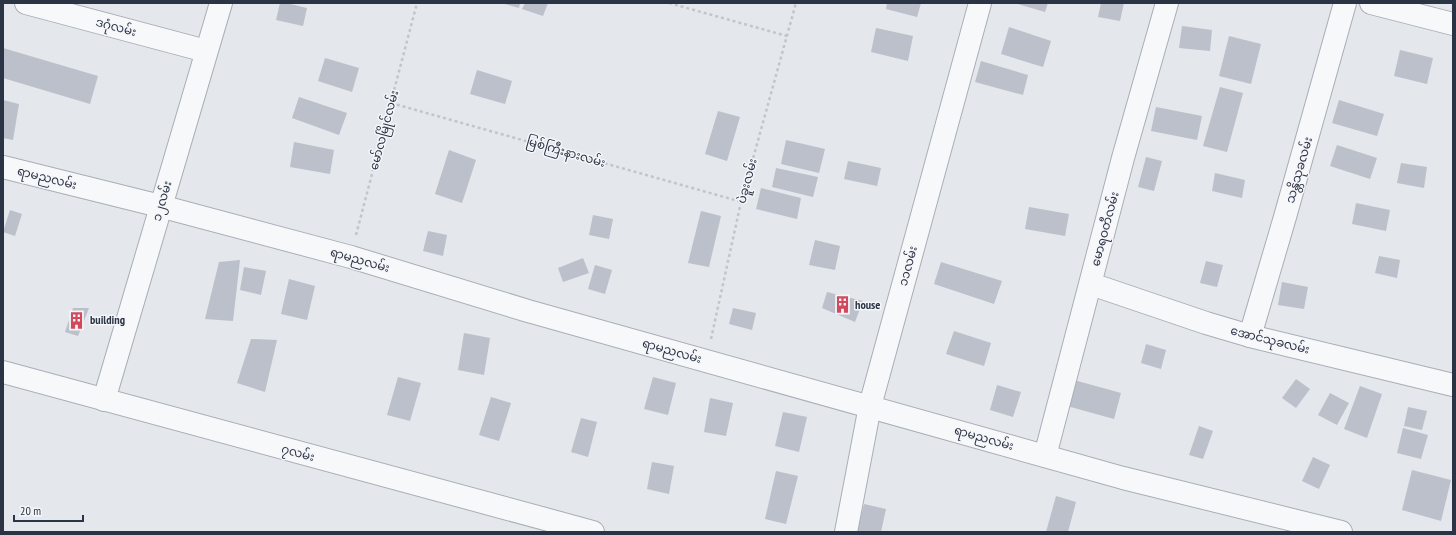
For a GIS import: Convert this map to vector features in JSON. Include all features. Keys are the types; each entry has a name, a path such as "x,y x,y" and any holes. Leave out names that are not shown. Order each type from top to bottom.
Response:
{"street":[{"name":"ဒဂုံလမ်း","path":"26,3 206,51"},
{"name":"၁၂လမ်း","path":"104,400 221,3"},
{"name":"၁၁လမ်း","path":"846,532 870,406 980,3"},
{"name":"မောရဝတီလမ်း","path":"1045,456 1123,158 1167,3"},
{"name":"သန္တိသုခလမ်း","path":"1250,336 1345,3"},
{"path":"1371,3 1453,24"},
{"name":"ရာမညလမ်း","path":"3,166 351,257 528,311 707,360 1122,478 1341,532"},
{"name":"အောင်သုခလမ်း","path":"1091,284 1206,323 1250,336 1453,385"},
{"name":"၇လမ်း","path":"3,372 593,532"}],"path":[{"name":"မော်လမြိုင်လမ်း","path":"351,257 417,3"},
{"path":"669,3 787,36"},
{"name":"ပဲခူးလမ်း","path":"707,360 742,202 796,3"},
{"name":"မြစ်ကြီးနားလမ်း","path":"391,103 742,202"}],"building":[{"path":"280,3 307,8 303,26 276,20"},
{"path":"501,3 520,3 519,8"},
{"path":"525,3 548,3 543,16 522,9"},
{"path":"887,3 921,3 917,17 886,9"},
{"path":"1014,3 1048,3 1045,12"},
{"path":"1101,3 1124,3 1120,21 1098,17"},
{"path":"1182,26 1212,30 1210,51 1179,48"},
{"path":"1009,27 1051,41 1043,67 1001,54"},
{"path":"876,28 913,36 908,61 871,52"},
{"path":"1229,36 1261,44 1251,84 1219,76"},
{"path":"3,48 98,76 90,104 3,78"},
{"path":"1400,50 1433,58 1427,84 1394,76"},
{"path":"325,58 359,68 352,92 318,81"},
{"path":"981,61 1028,75 1023,95 975,82"},
{"path":"477,70 512,81 505,104 470,94"},
{"path":"1220,87 1243,93 1227,152 1203,146"},
{"path":"299,97 347,113 339,135 292,118"},
{"path":"3,100 19,104 13,140 3,138"},
{"path":"1339,100 1384,114 1377,136 1332,123"},
{"path":"1156,107 1202,116 1197,140 1151,131"},
{"path":"718,111 740,117 727,161 705,154"},
{"path":"786,140 825,149 819,173 781,164"},
{"path":"294,142 334,150 330,174 290,167"},
{"path":"1337,145 1377,158 1370,179 1330,166"},
{"path":"449,150 476,160 462,203 435,194"},
{"path":"1146,157 1162,161 1154,191 1138,187"},
{"path":"848,161 881,168 877,186 844,179"},
{"path":"1401,163 1427,167 1424,188 1397,183"},
{"path":"776,168 818,177 813,197 772,187"},
{"path":"1215,173 1245,180 1242,198 1212,191"},
{"path":"761,188 801,198 797,219 756,209"},
{"path":"1356,203 1390,210 1386,231 1352,224"},
{"path":"1029,207 1069,214 1065,236 1025,229"},
{"path":"10,210 22,214 15,236 3,232"},
{"path":"701,211 721,216 709,267 688,263"},
{"path":"593,215 613,219 609,239 589,235"},
{"path":"428,231 447,235 443,256 423,251"},
{"path":"815,240 840,246 835,270 809,265"},
{"path":"1379,256 1400,260 1397,278 1375,273"},
{"path":"583,258 589,273 563,282 558,268"},
{"path":"240,260 233,321 205,319 219,262"},
{"path":"1206,261 1223,265 1217,287 1200,283"},
{"path":"941,262 1002,281 994,304 934,284"},
{"path":"595,265 612,270 605,294 588,289"},
{"path":"244,267 266,271 261,295 240,290"},
{"path":"289,279 315,286 307,320 281,314"},
{"path":"1282,282 1308,287 1304,309 1278,305"},
{"name":"house","path":"827,292 863,301 855,322 822,308"},
{"name":"building","path":"73,308 89,308 78,336 65,332"},
{"path":"733,308 756,313 752,330 729,324"},
{"path":"954,331 991,343 984,366 946,354"},
{"path":"464,333 490,338 484,375 458,370"},
{"path":"251,339 277,340 265,392 237,383"},
{"path":"1146,344 1166,350 1161,369 1141,363"},
{"path":"398,377 421,383 410,421 387,415"},
{"path":"653,377 676,383 668,415 644,409"},
{"path":"1296,379 1310,389 1296,408 1282,398"},
{"path":"1074,380 1121,393 1114,419 1067,406"},
{"path":"997,385 1021,392 1013,417 990,410"},
{"path":"1360,386 1382,394 1367,438 1344,429"},
{"path":"1330,393 1349,403 1337,425 1318,415"},
{"path":"491,397 511,403 499,441 479,435"},
{"path":"710,398 733,403 726,436 704,432"},
{"path":"1408,407 1427,411 1422,430 1404,426"},
{"path":"783,412 807,417 799,452 775,446"},
{"path":"581,418 597,422 588,457 571,452"},
{"path":"1199,426 1213,431 1203,459 1189,455"},
{"path":"1403,428 1428,435 1421,459 1397,453"},
{"path":"1313,457 1330,465 1319,489 1302,481"},
{"path":"652,462 674,466 669,494 647,489"},
{"path":"1412,470 1451,480 1441,521 1402,510"},
{"path":"776,471 798,476 786,524 765,519"},
{"path":"1056,496 1076,502 1068,532 1046,532"},
{"path":"864,504 886,509 881,532 857,532"}],"place":[{"name":"house","path":"842,305"},
{"name":"building","path":"77,320"}]}
